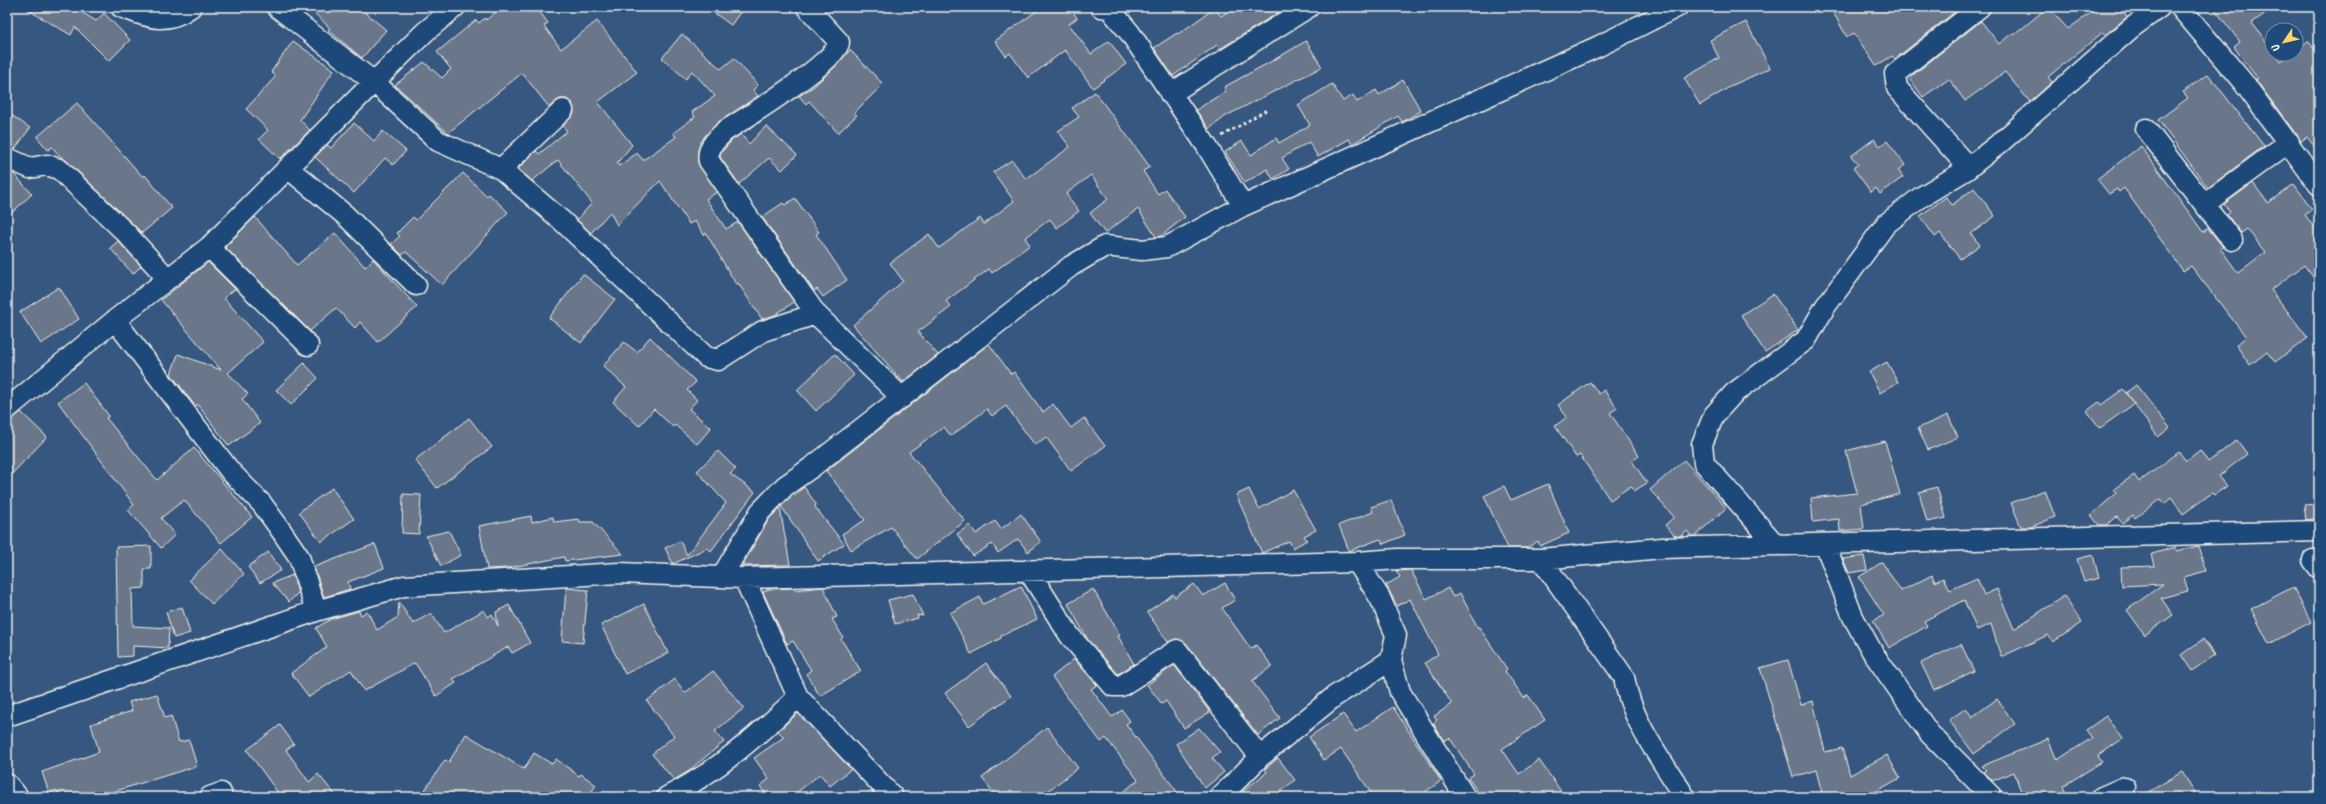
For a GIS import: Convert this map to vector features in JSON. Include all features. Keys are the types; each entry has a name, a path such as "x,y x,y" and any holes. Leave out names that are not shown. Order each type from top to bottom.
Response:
{"street":[{"path":"120,7 148,18 164,20 192,7"},
{"path":"277,7 374,82 438,142 501,169 561,220 706,357 718,360 763,331 816,314"},
{"path":"7,409 115,320 209,247 425,32 455,7"},
{"path":"807,7 839,42 837,48 810,74 725,131 714,142 708,158 816,314 902,398"},
{"path":"1101,7 1109,8 1130,33 1206,145 1243,206"},
{"path":"1170,94 1309,7"},
{"path":"722,576 760,512 785,486 902,398 1071,266 1105,246 1142,250 1167,247 1243,206 1599,46 1677,7"},
{"path":"1968,167 1897,88 1895,74 1980,7"},
{"path":"1775,544 1704,463 1702,444 1714,415 1734,392 1806,340 1825,307 1886,224 1921,197 1968,167 2001,142 2130,29 2160,7"},
{"path":"2180,7 2243,82 2318,179"},
{"path":"501,169 563,110"},
{"path":"2146,129 2232,240"},
{"path":"2205,204 2289,142"},
{"path":"7,158 30,168 47,165 59,169 126,233 168,279"},
{"path":"288,169 345,215 416,285"},
{"path":"209,247 308,345"},
{"path":"115,320 230,471 262,504 300,557 316,611"},
{"path":"7,716 316,611 404,586 619,573 744,578 1357,562 1398,559 1541,559 1662,548 2319,531"},
{"path":"1825,544 1853,616 1873,653 1929,733 1992,797"},
{"path":"1541,559 1624,678 1627,698 1641,727 1685,797"},
{"path":"1357,562 1380,598 1396,635 1391,660 1400,692 1465,797"},
{"path":"1028,570 1070,636 1113,686 1121,686 1171,652 1177,650 1260,756"},
{"path":"744,578 798,697 893,797"},
{"path":"1220,797 1260,756 1335,696 1391,660"},
{"path":"667,797 695,783 734,756 798,697"},
{"path":"7,784 18,797"},
{"path":"2102,797 2125,787"}],"path":[{"path":"1206,145 1268,109"}],"building":[{"path":"23,7 73,7 96,21 104,13 130,40 109,61 75,27 71,35"},
{"path":"308,7 359,7 386,30 362,58 328,30 330,28"},
{"path":"502,7 536,7 548,23 544,26 561,49 597,21 637,72 598,102 632,145 617,163 619,166 637,153 643,160 676,137 673,133 695,117 692,112 715,96 692,71 686,79 662,58 682,34 721,69 734,58 758,85 753,90 758,96 717,123 701,142 698,150 698,163 717,192 706,199 726,229 738,222 794,302 775,315 762,319 738,283 736,284 706,233 704,235 695,221 689,224 660,181 617,225 610,212 591,233 577,220 592,203 558,160 532,181 518,169 536,151 539,154 567,131 563,126 574,113 572,102 566,99 560,99 549,107 522,73 448,133 395,85 424,62 442,78 451,69 437,52 476,20 479,23 485,18 486,20"},
{"path":"706,7 744,7 731,25"},
{"path":"1042,7 1070,7 1077,18 1069,24 1091,54 1109,41 1126,64 1093,88 1065,50 1028,78 1010,53 1006,56 995,41"},
{"path":"1235,7 1287,7 1220,49 1217,45 1173,76 1154,48 1177,33 1178,34 1215,8 1221,16"},
{"path":"1830,7 1961,7 1895,59 1892,56 1876,66 1854,33 1847,37"},
{"path":"2048,7 2068,29 2099,7 2120,7 2127,17 2105,35 2103,32 2048,77 2052,82 2030,102 2005,72 1965,101 1949,79 1923,97 1909,78 1981,21 1999,44 2012,33 2014,35"},
{"path":"2213,7 2274,7 2252,23 2264,39 2264,62 2304,62 2304,44 2308,41 2319,55 2319,152 2307,137 2301,141 2256,80 2258,79 2234,47 2240,42"},
{"path":"1746,22 1770,68 1733,85 1700,105 1684,78 1719,58 1710,40"},
{"path":"293,41 334,70 300,120 310,130 280,159 259,139 268,130 246,109 276,76 271,72"},
{"path":"1306,41 1322,67 1226,116 1209,129 1196,110 1226,91 1224,87"},
{"path":"850,50 883,84 854,113 857,115 838,133 809,101 806,104 799,96 813,87 835,67"},
{"path":"2208,74 2264,146 2208,188 2158,120 2188,98 2183,92"},
{"path":"1403,80 1421,111 1402,122 1398,116 1352,144 1349,139 1318,157 1309,142 1282,158 1289,169 1273,179 1267,169 1245,183 1225,152 1242,141 1251,155 1276,138 1279,143 1310,125 1298,105 1332,84 1343,101 1353,95 1357,102 1376,90 1379,95"},
{"path":"1095,92 1150,167 1143,171 1158,194 1165,189 1185,217 1161,236 1156,237 1138,209 1105,233 1090,213 1108,199 1091,175 1066,194 1079,211 1057,228 1050,219 1025,238 1030,245 992,273 989,269 946,301 951,307 918,332 938,355 903,382 853,325 903,281 890,263 929,234 939,248 980,218 984,224 1014,201 993,172 1012,160 1026,179 1070,147 1058,131 1079,117 1072,108"},
{"path":"77,103 143,177 145,175 172,208 142,233 52,147 48,150 37,137"},
{"path":"7,112 30,128 15,149 7,147"},
{"path":"354,123 374,141 383,131 406,151 393,165 385,158 354,193 315,157 327,145 331,148"},
{"path":"766,126 797,155 782,170 769,158 739,184 720,157 721,153 732,140 741,134 749,144"},
{"path":"1874,139 1880,146 1887,141 1905,165 1898,170 1903,177 1880,194 1876,188 1871,192 1853,168 1858,164 1851,156"},
{"path":"2141,146 2203,232 2208,228 2223,247 2220,248 2238,273 2265,252 2247,229 2241,233 2227,215 2230,212 2224,204 2253,183 2268,203 2294,184 2312,209 2305,215 2319,233 2319,285 2304,265 2271,290 2308,338 2275,362 2267,352 2250,365 2236,345 2246,337 2191,266 2183,271 2124,188 2119,192 2117,189 2109,194 2097,179"},
{"path":"7,171 14,174 32,194 7,217"},
{"path":"463,173 487,196 489,194 508,212 442,285 406,252 402,255 391,244 400,236 397,233 413,217 416,220"},
{"path":"1974,188 1995,216 1971,234 1980,245 1960,259 1940,233 1935,237 1920,216 1946,197 1952,205"},
{"path":"795,198 819,232 816,234 847,280 823,297 817,289 814,291 762,217 783,203 785,205"},
{"path":"255,217 297,265 335,233 365,267 373,259 417,307 378,342 360,322 355,328 336,308 310,331 225,247"},
{"path":"118,241 141,266 133,274 110,248"},
{"path":"208,262 235,289 224,298 263,342 228,373 248,394 242,399 260,423 229,446 197,404 195,406 171,374 178,354 221,370 161,300"},
{"path":"583,274 615,299 581,343 549,318"},
{"path":"59,287 79,319 41,344 20,312"},
{"path":"1773,294 1798,330 1765,352 1741,315"},
{"path":"650,337 696,382 687,390 697,400 689,409 711,428 697,444 675,425 673,427 654,409 639,426 613,402 626,387 603,366 624,342 637,352"},
{"path":"989,344 1011,374 1014,372 1043,412 1053,404 1071,428 1084,418 1105,446 1071,471 1046,437 1035,445 1006,406 992,416 987,409 951,436 944,427 909,452 965,521 917,559 891,527 851,550 842,534 865,520 826,471"},
{"path":"835,354 854,375 816,411 797,390"},
{"path":"1887,362 1898,382 1880,393 1869,372"},
{"path":"304,363 318,378 291,405 276,390"},
{"path":"1590,382 1599,394 1604,390 1617,408 1610,413 1639,456 1632,461 1647,483 1634,491 1631,486 1610,500 1580,455 1576,457 1555,426 1567,417 1558,405"},
{"path":"84,383 109,416 106,418 157,480 194,448 252,517 221,543 184,500 161,518 175,535 161,548 128,510 134,505 58,402"},
{"path":"2136,385 2170,428 2158,437 2126,393"},
{"path":"2123,389 2134,404 2100,428 2087,411 2099,402 2101,405"},
{"path":"21,412 47,437 7,479 7,423"},
{"path":"1948,415 1958,437 1928,450 1918,428"},
{"path":"469,418 492,447 437,488 415,460"},
{"path":"2237,440 2247,454 2219,476 2227,486 2214,495 2212,493 2183,514 2171,498 2164,504 2160,499 2135,518 2133,515 2122,523 2117,517 2106,525 2099,525 2091,515 2117,493 2114,489 2134,475 2139,482 2179,452 2186,461 2200,450 2208,462"},
{"path":"1885,441 1900,494 1861,504 1864,529 1840,531 1839,519 1813,522 1811,498 1857,493 1846,451"},
{"path":"718,451 736,469 730,474 755,492 711,551 707,548 673,564 665,548 680,541 687,555 726,503 697,471"},
{"path":"1684,460 1726,508 1695,536 1691,536 1687,531 1681,536 1675,536 1665,525 1674,517 1650,490"},
{"path":"1548,484 1569,533 1540,546 1538,541 1526,548 1508,548 1484,496 1504,486 1511,500"},
{"path":"804,487 816,504 815,507 844,544 818,561 781,506"},
{"path":"1937,487 1946,518 1927,522 1919,492"},
{"path":"332,488 354,519 321,542 299,512"},
{"path":"1249,489 1259,509 1293,490 1316,530 1304,536 1307,540 1293,548 1289,541 1262,553 1236,495"},
{"path":"2045,490 2055,517 2031,527 2021,527 2011,503"},
{"path":"403,494 421,495 419,534 402,533"},
{"path":"1391,500 1405,535 1383,544 1380,539 1349,551 1339,525 1373,512 1371,507"},
{"path":"2319,504 2319,518 2306,520 2304,505"},
{"path":"780,508 790,565 742,566 769,519"},
{"path":"1021,514 1041,542 1028,552 1018,539 998,553 992,544 973,556 957,534 970,525 976,534 995,521 1001,529"},
{"path":"531,516 532,522 553,517 554,522 579,519 580,522 593,522 623,554 565,561 564,557 507,568 487,569 479,526"},
{"path":"449,531 461,555 441,566 426,536"},
{"path":"375,544 384,568 348,582 350,589 324,597 314,567"},
{"path":"151,546 151,569 144,569 144,588 132,589 133,626 169,628 168,648 133,646 133,656 118,657 116,547"},
{"path":"2198,546 2206,571 2184,577 2188,591 2161,598 2173,615 2145,635 2127,610 2163,584 2122,586 2121,567 2155,566 2152,554 2176,547 2177,551"},
{"path":"222,549 244,574 212,604 189,580"},
{"path":"268,552 281,570 260,583 248,567"},
{"path":"2093,555 2099,578 2084,582 2077,559"},
{"path":"1864,556 1867,570 1849,573 1843,559"},
{"path":"1882,562 1901,591 1932,575 1935,582 1943,578 1950,590 1977,578 1984,595 1997,589 2014,629 2064,596 2082,623 2053,642 2048,635 2001,657 1991,624 1977,630 1964,600 1924,621 1927,626 1889,648 1873,621 1884,615 1859,577"},
{"path":"1411,570 1426,599 1448,588 1453,597 1460,593 1478,628 1479,627 1507,669 1505,671 1524,698 1528,695 1545,720 1502,749 1519,774 1539,760 1565,797 1488,797 1484,791 1479,794 1468,778 1474,774 1451,740 1449,738 1444,741 1433,723 1437,720 1434,716 1452,704 1425,663 1438,654 1410,599 1397,606 1386,585 1400,577 1396,571"},
{"path":"293,575 298,593 289,602 272,583"},
{"path":"1225,583 1235,600 1222,608 1251,649 1256,645 1272,666 1252,681 1280,718 1258,735 1186,643 1176,639 1168,642 1147,612 1173,594 1175,597 1194,584 1203,596"},
{"path":"1021,586 1037,619 1001,636 1001,638 971,654 950,613 980,597 983,604"},
{"path":"823,587 837,617 832,619 843,637 841,639 861,671 820,696 806,674 811,670 793,641 787,644 763,592 769,589 794,588 795,590"},
{"path":"2293,587 2311,622 2269,644 2251,609"},
{"path":"566,588 588,590 583,643 562,641"},
{"path":"1093,589 1120,635 1118,636 1134,664 1118,674 1088,640 1068,604"},
{"path":"913,594 923,616 917,615 918,618 895,624 888,600"},
{"path":"399,602 413,624 431,613 444,633 484,610 488,617 492,614 498,626 496,612 509,605 530,643 512,653 508,647 453,679 456,683 436,696 415,663 364,691 351,670 309,697 291,673 327,647 316,628 331,619 359,611 361,615 367,611 377,630 398,617"},
{"path":"644,604 668,653 625,674 601,625"},
{"path":"182,607 190,633 174,638 166,612"},
{"path":"2203,639 2214,655 2192,671 2181,655"},
{"path":"1961,644 1974,671 1934,690 1921,663"},
{"path":"1074,659 1097,685 1091,689 1112,717 1122,710 1130,721 1126,724 1181,797 1117,797 1138,780 1106,738 1101,742 1052,677"},
{"path":"1788,660 1801,705 1813,701 1825,752 1842,748 1850,775 1887,755 1900,778 1866,797 1823,797 1816,770 1793,777 1760,668"},
{"path":"986,663 1011,696 969,726 945,693"},
{"path":"1174,665 1210,712 1184,728 1166,701 1162,704 1147,685"},
{"path":"713,671 744,708 715,731 724,742 693,767 694,768 674,780 652,754 674,736 647,701 675,679 685,693"},
{"path":"157,694 165,718 171,716 179,742 189,740 197,766 96,797 59,797 57,790 49,793 42,772 99,752 91,724 132,711 129,702"},
{"path":"1997,699 2015,724 1974,754 1949,720 1966,708 1972,717"},
{"path":"1393,707 1441,781 1418,797 1374,797 1341,749 1324,760 1309,737 1343,714 1356,732"},
{"path":"798,713 851,769 830,786 820,774 791,797 768,797 760,786 769,779 754,758 784,737 778,731"},
{"path":"2106,716 2122,739 2098,756 2102,762 2063,786 2067,797 2023,797 2014,772 1992,781 1983,772 1986,770 1982,766 2048,739 2057,760 2092,738 2086,730"},
{"path":"280,725 294,744 286,750 309,782 318,774 337,797 281,797 247,750"},
{"path":"1047,727 1078,768 1040,797 1016,797 1011,790 1002,797 997,797 982,778"},
{"path":"1199,728 1220,752 1212,758 1224,772 1205,788 1176,744"},
{"path":"466,734 524,769 534,753 552,764 556,759 579,776 581,774 596,785 588,797 436,797 425,790 445,760 449,762"},
{"path":"1278,758 1295,780 1274,797 1236,797 1267,772 1265,769"},
{"path":"2182,772 2198,797 2140,797"}]}
